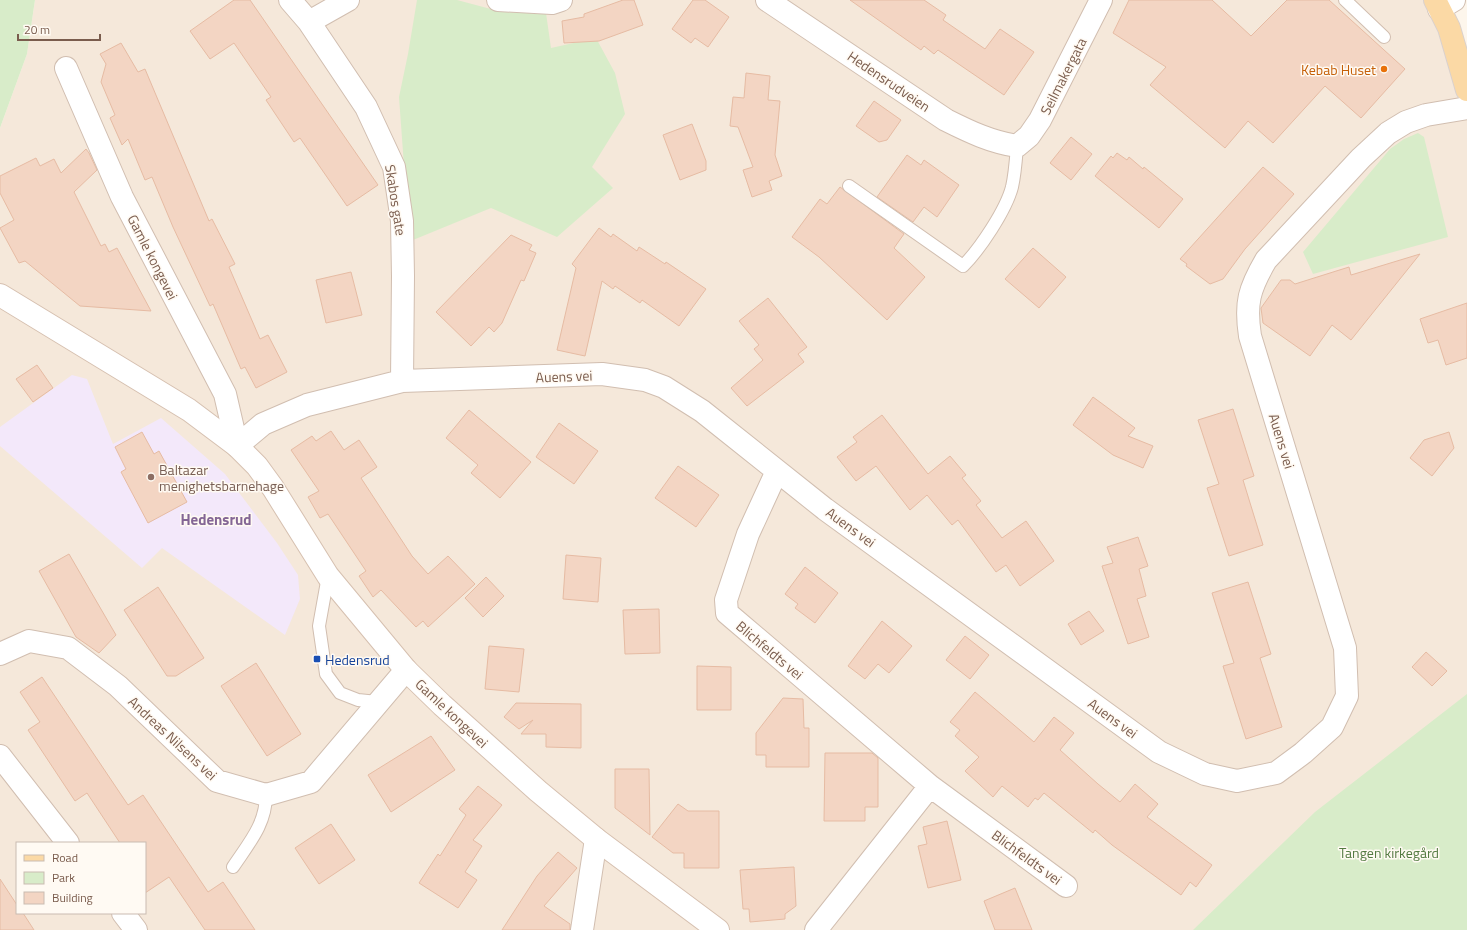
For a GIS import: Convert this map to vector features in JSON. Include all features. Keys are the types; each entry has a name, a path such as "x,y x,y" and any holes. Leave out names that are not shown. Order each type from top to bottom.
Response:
{"main road":[{"path":"1443,3 1467,90"}],"street":[{"name":"Skabos gate","path":"290,0 309,22 366,107 394,167 402,221 404,276 402,381"},
{"path":"309,22 348,0"},
{"path":"498,0 552,3 561,0"},
{"name":"Hedensrudveien","path":"767,0 946,120 978,136 998,143 1017,146"},
{"name":"Seilmakergata","path":"1017,146 1029,136 1040,120 1101,0"},
{"name":"Gamle kongevei","path":"66,68 122,197 225,394 237,446"},
{"name":"Auens vei","path":"237,446 263,424 307,405 402,381 602,374 645,380 664,387 681,396 825,509 1159,752 1205,774 1237,781 1276,773 1332,727 1347,696 1345,648 1250,336 1247,315 1249,294 1256,276 1266,260 1361,158 1388,133 1406,122 1426,115 1467,108"},
{"name":"Gamle kongevei","path":"0,295 189,410 237,446 257,466 273,488 328,576 406,670 511,766 596,839 718,930"},
{"name":"Blichfeldts vei","path":"777,471 748,534 726,600 727,613 930,786 1066,886"},
{"name":"Andreas Nilsens vei","path":"0,654 28,641 68,648 118,686 217,781 266,795"},
{"path":"266,795 311,782 377,702 406,670"},
{"path":"0,756 67,842"},
{"path":"816,930 930,786"},
{"path":"582,930 596,839"},
{"path":"124,914 136,930"}],"lane":[{"path":"1345,0 1384,38"},
{"path":"849,186 963,266 973,257 1004,208 1012,186 1017,146"},
{"path":"328,576 319,626 326,674 340,693 358,700 377,702"},
{"path":"233,867 263,819 266,807 266,795"}],"shaded area":[{"path":"35,0 1454,0 1440,9 1467,95 1467,930 0,930 0,128 27,54"},
{"path":"72,375 87,379 113,444 161,418 225,474 277,543 298,575 300,599 285,635 162,548 142,568 0,446 0,427"}],"green space":[{"path":"0,0 35,0 27,54 0,128"},
{"path":"417,0 457,0 502,12 546,13 551,48 596,38 615,73 625,114 592,167 613,188 557,237 491,208 413,240 404,166 399,97"},
{"path":"1418,133 1424,137 1448,237 1313,274 1303,252 1390,149 1404,139"},
{"name":"Tangen kirkegård","path":"1467,694 1467,930 1193,930 1315,812"}],"building":[{"path":"234,0 250,0 378,185 347,206 300,138 294,142 266,100 271,97 234,43 210,59 190,31"},
{"path":"623,0 634,0 643,25 599,41 564,43 562,21 584,17 584,14"},
{"path":"693,0 705,0 729,17 708,47 695,38 691,43 672,29"},
{"path":"850,0 924,0 946,15 943,20 985,49 1000,29 1034,52 1004,95 938,50 934,54 924,46 921,50"},
{"path":"1129,0 1212,0 1251,36 1287,0 1329,0 1405,69 1361,118 1325,86 1273,143 1248,121 1225,148 1150,85 1166,67 1113,33"},
{"path":"121,43 138,72 145,69 209,221 212,219 235,264 229,267 260,339 268,335 287,372 256,388 245,367 241,369 213,304 210,306 173,227 152,177 145,180 128,139 122,145 110,118 115,115 101,82 106,64 100,54"},
{"path":"746,73 770,76 768,100 780,101 775,155 782,176 769,181 772,190 752,197 743,170 753,167 738,127 730,126 733,97 744,98"},
{"path":"874,101 901,120 887,140 879,142 856,126"},
{"path":"692,124 706,161 706,170 680,180 663,135"},
{"path":"1071,137 1092,154 1071,180 1050,163"},
{"path":"86,149 97,170 74,192 101,246 105,244 109,252 117,248 151,311 80,306 25,261 19,263 0,228 14,220 0,193 0,176 36,158 40,166 54,159 61,173"},
{"path":"1117,153 1127,160 1129,157 1143,169 1144,167 1183,199 1159,228 1095,176 1111,156 1113,158"},
{"path":"907,155 921,165 924,160 959,185 937,217 924,207 913,222 877,197"},
{"path":"1263,167 1294,194 1245,249 1223,279 1210,284 1186,266 1187,264 1180,259"},
{"path":"840,187 904,234 894,248 925,277 887,320 819,257 792,237 820,199 827,204"},
{"path":"599,228 611,237 613,234 637,251 639,247 665,264 666,262 706,289 679,326 642,300 640,303 615,286 613,289 602,281 585,356 557,350 576,268 572,264"},
{"path":"511,235 532,245 529,250 536,253 524,281 521,280 502,323 494,332 489,327 471,346 436,312"},
{"path":"1033,248 1066,277 1039,308 1005,279"},
{"path":"1420,254 1351,340 1332,325 1310,356 1263,323 1261,308 1281,280 1290,280 1295,284 1349,267 1351,275"},
{"path":"351,272 362,315 326,323 316,280"},
{"path":"768,298 807,347 798,354 804,362 747,406 731,388 763,360 754,349 759,345 739,321"},
{"path":"1467,303 1467,358 1446,365 1438,340 1428,343 1420,319"},
{"path":"37,365 53,388 33,402 16,379"},
{"path":"1093,397 1135,428 1128,436 1153,446 1143,468 1113,455 1073,425"},
{"path":"1233,409 1254,476 1243,480 1263,545 1229,556 1207,488 1219,484 1198,420"},
{"path":"469,410 531,462 500,498 471,473 478,465 446,438"},
{"path":"882,415 928,474 950,456 966,475 962,478 981,501 976,505 1002,538 1026,521 1054,561 1020,586 1006,565 996,572 958,520 952,525 927,495 910,510 876,466 856,481 837,457 857,442 853,437"},
{"path":"559,423 598,451 574,484 536,457"},
{"path":"331,431 344,450 359,440 377,467 361,478 412,556 428,574 448,556 475,584 428,627 423,621 416,627 381,590 373,597 359,576 366,571 328,514 320,518 308,497 319,491 291,450 312,436 316,441"},
{"path":"142,432 154,454 159,451 187,502 148,523 121,472 126,469 115,447"},
{"path":"1449,432 1454,448 1432,476 1410,458 1424,440"},
{"path":"678,466 719,495 696,527 655,498"},
{"path":"1138,537 1148,566 1139,569 1146,596 1137,599 1149,637 1128,644 1102,566 1113,563 1107,547"},
{"path":"69,554 116,635 99,653 76,637 39,571"},
{"path":"566,555 601,558 598,602 563,599"},
{"path":"805,567 838,593 815,623 795,608 798,604 785,594"},
{"path":"486,577 504,596 483,617 465,598"},
{"path":"1248,582 1271,654 1260,658 1282,727 1246,739 1223,666 1234,663 1212,593"},
{"path":"158,587 204,658 176,676 167,676 124,610"},
{"path":"659,609 660,653 625,654 623,610"},
{"path":"1089,611 1104,631 1081,645 1068,624"},
{"path":"882,621 912,646 889,673 878,664 865,679 848,666"},
{"path":"965,636 989,655 970,679 946,660"},
{"path":"489,646 524,649 519,692 485,689"},
{"path":"1426,652 1447,671 1432,686 1412,667"},
{"path":"256,663 301,734 267,756 221,686"},
{"path":"697,666 731,667 731,710 697,710"},
{"path":"42,677 128,805 143,795 208,892 223,882 255,930 205,930 169,877 146,892 146,842 119,842 87,793 75,801 28,730 40,722 20,692"},
{"path":"975,692 1034,742 1054,717 1074,733 1060,750 1098,784 1120,802 1135,784 1158,804 1147,817 1212,865 1196,887 1190,882 1181,895 1112,845 1095,830 1093,833 1044,793 1038,800 1035,798 1028,807 1002,786 993,797 965,771 979,757 955,736 960,730 950,722"},
{"path":"783,698 803,699 804,728 809,728 809,767 766,767 766,755 756,755 756,733"},
{"path":"516,703 581,704 581,748 546,747 546,734 521,734 533,720 519,729 504,717"},
{"path":"431,736 455,770 391,812 368,775"},
{"path":"825,753 872,753 878,758 878,807 865,807 865,821 824,821"},
{"path":"615,769 649,769 650,835 615,808"},
{"path":"478,786 502,805 473,840 482,846 465,872 477,880 458,908 419,883 438,854 440,856 466,815 459,809"},
{"path":"678,804 688,811 719,811 719,868 684,868 684,853 673,853 652,837"},
{"path":"947,821 961,880 928,888 918,846 927,844 923,827"},
{"path":"331,824 355,860 319,884 295,848"},
{"path":"558,852 577,868 544,906 570,924 570,930 502,930 537,876"},
{"path":"794,867 796,906 785,914 785,919 750,922 749,909 743,909 740,870"},
{"path":"0,879 16,903 16,914 24,914 34,930 0,930"},
{"path":"1015,888 1032,930 995,930 984,901"}],"place":[{"name":"Kebab Huset","path":"1384,69"},
{"name":"Baltazar menighetsbarnehage","path":"151,477"},
{"name":"Hedensrud","path":"317,659"}],"district":[{"name":"Hedensrud","path":"216,519"}]}
